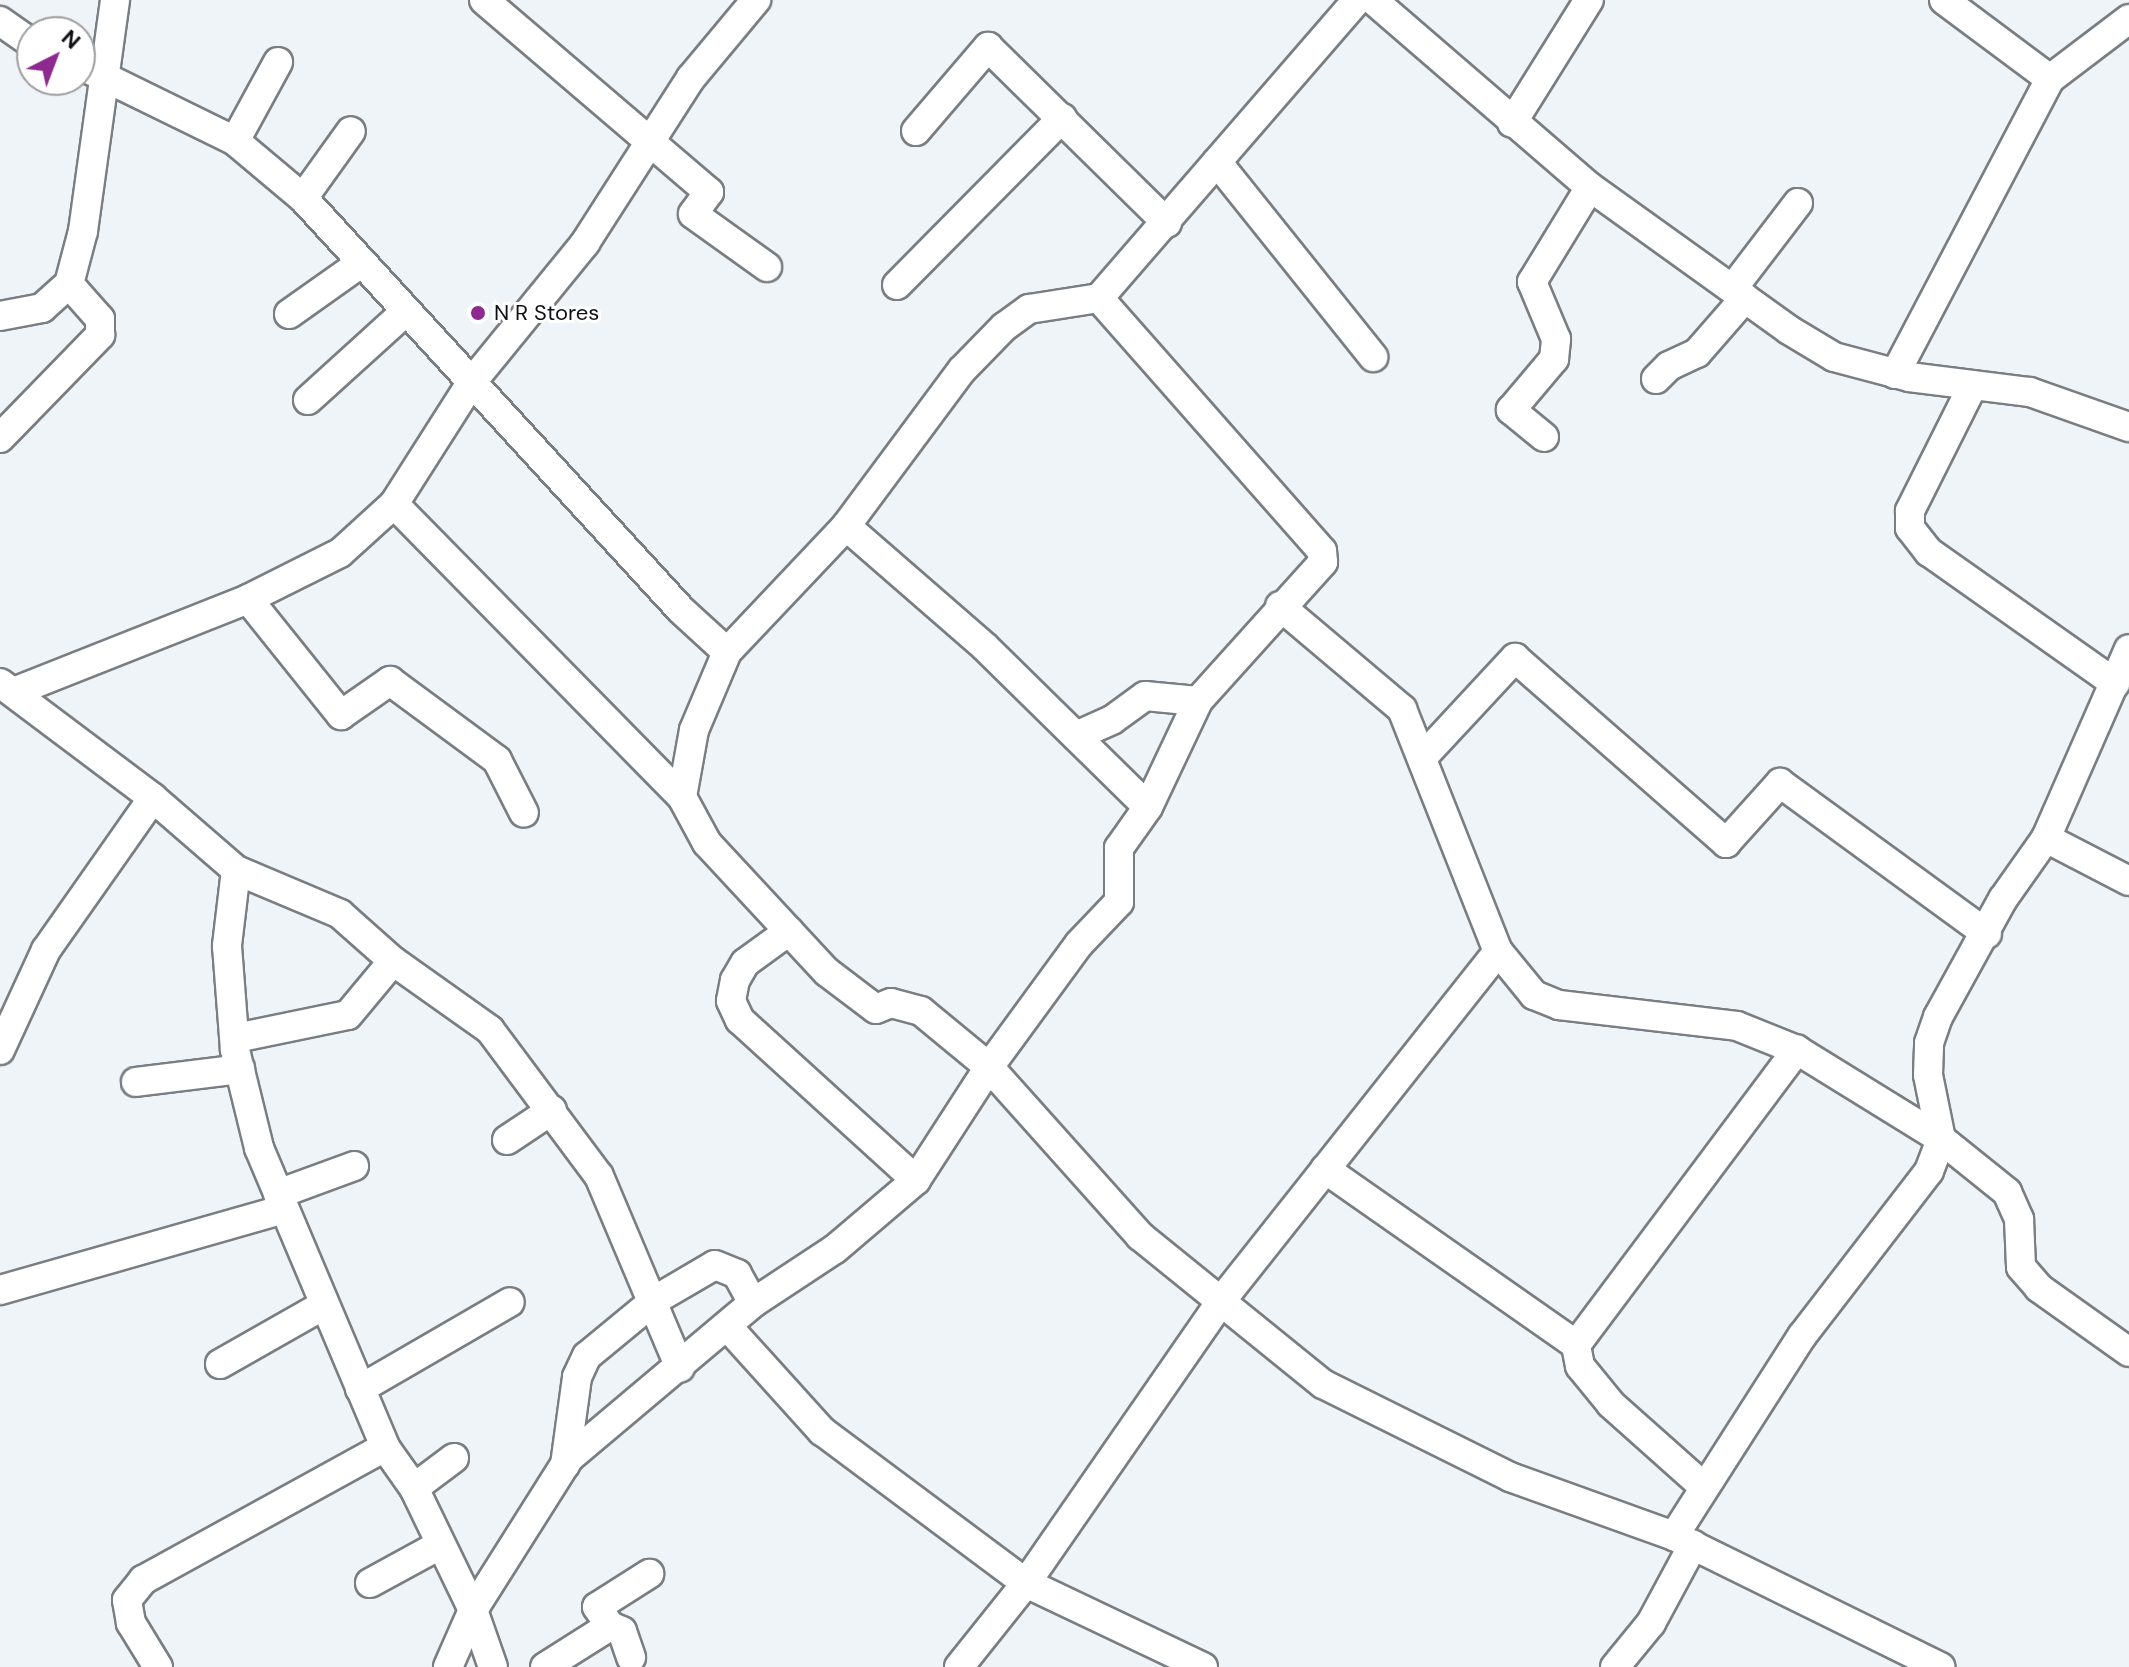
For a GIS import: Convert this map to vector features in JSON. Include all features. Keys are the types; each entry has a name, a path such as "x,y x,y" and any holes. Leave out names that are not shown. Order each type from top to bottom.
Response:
{"street":[{"path":"0,316 42,308 69,284 108,74 115,0"},
{"path":"484,0 652,140 709,192 693,214 767,267"},
{"path":"682,797 694,730 727,652 846,526 962,370 1004,327 1029,309 1099,298 1357,0"},
{"path":"1373,0 1512,123 1590,187 1834,357 1895,374 2030,392 2129,427"},
{"path":"1512,123 1589,0"},
{"path":"1944,0 2050,79"},
{"path":"8,687 248,599 340,553 394,504 471,383 585,243 691,78 750,2"},
{"path":"1895,374 2050,79 2127,25"},
{"path":"916,131 988,47 1167,223"},
{"path":"235,141 278,62"},
{"path":"96,70 235,141 303,198 404,313 681,610 727,652"},
{"path":"897,285 1062,118"},
{"path":"303,198 351,131"},
{"path":"1217,162 1373,357"},
{"path":"1544,437 1511,410 1554,359 1556,339 1532,282 1590,187"},
{"path":"1656,379 1669,366 1697,353 1798,203"},
{"path":"289,314 361,263"},
{"path":"0,438 100,335 100,319 69,284"},
{"path":"448,1667 473,1610 565,1465 753,1303 835,1249 916,1180 989,1067 1079,944 1119,902 1119,848 1148,807 1198,701 1280,606 1315,574 1322,551 1099,298"},
{"path":"308,400 404,313"},
{"path":"1973,385 1910,511 1910,528 1929,552 2115,683"},
{"path":"394,504 682,797 707,843 827,972 876,1009 891,1003 921,1011 989,1067 1140,1236 1323,1384 1510,1477 1683,1540 1940,1667"},
{"path":"846,526 1076,736 1148,807"},
{"path":"248,599 341,715 390,681 497,760 524,813"},
{"path":"1280,606 1402,709 1498,951 1534,995 1559,1005 1737,1026 1797,1050 1941,1139 2007,1192 2019,1219 2021,1267 2039,1288 2129,1352"},
{"path":"1615,1667 1651,1623 1704,1487 1802,1336 1929,1171 1941,1139 1928,1075 1929,1043 1938,1017 1987,934 2003,899 2046,838 2129,649"},
{"path":"1422,758 1515,658 1726,843 1780,783 1987,934"},
{"path":"8,687 153,798 236,870 340,914 393,961 490,1030 599,1176 655,1300 680,1368"},
{"path":"1076,736 1112,720 1145,696 1198,701"},
{"path":"0,1050 46,950 153,798"},
{"path":"2046,838 2129,881"},
{"path":"236,870 227,946 240,1069 259,1148 385,1447 414,1488 438,1546 473,1610 493,1667"},
{"path":"789,931 745,963 735,980 731,1001 740,1020 916,1180"},
{"path":"959,1667 1026,1583 1221,1301 1498,951"},
{"path":"236,1038 348,1015 393,961"},
{"path":"1576,1345 1797,1050"},
{"path":"136,1082 240,1069"},
{"path":"507,1140 552,1110"},
{"path":"0,1290 281,1202 354,1166"},
{"path":"1325,1169 1576,1345 1580,1366 1611,1404 1704,1487"},
{"path":"565,1465 577,1377 587,1356 655,1300 715,1265 737,1274 753,1303"},
{"path":"360,1389 510,1302"},
{"path":"220,1364 324,1305"},
{"path":"727,1326 822,1431 1026,1583 1203,1667"},
{"path":"158,1667 131,1623 127,1600 143,1580 385,1447"},
{"path":"414,1488 454,1458"},
{"path":"370,1583 438,1546"},
{"path":"631,1657 622,1631 610,1626 597,1607 649,1574"},
{"path":"545,1667 610,1626"}],"place":[{"name":"N R Stores","path":"478,313"}]}
